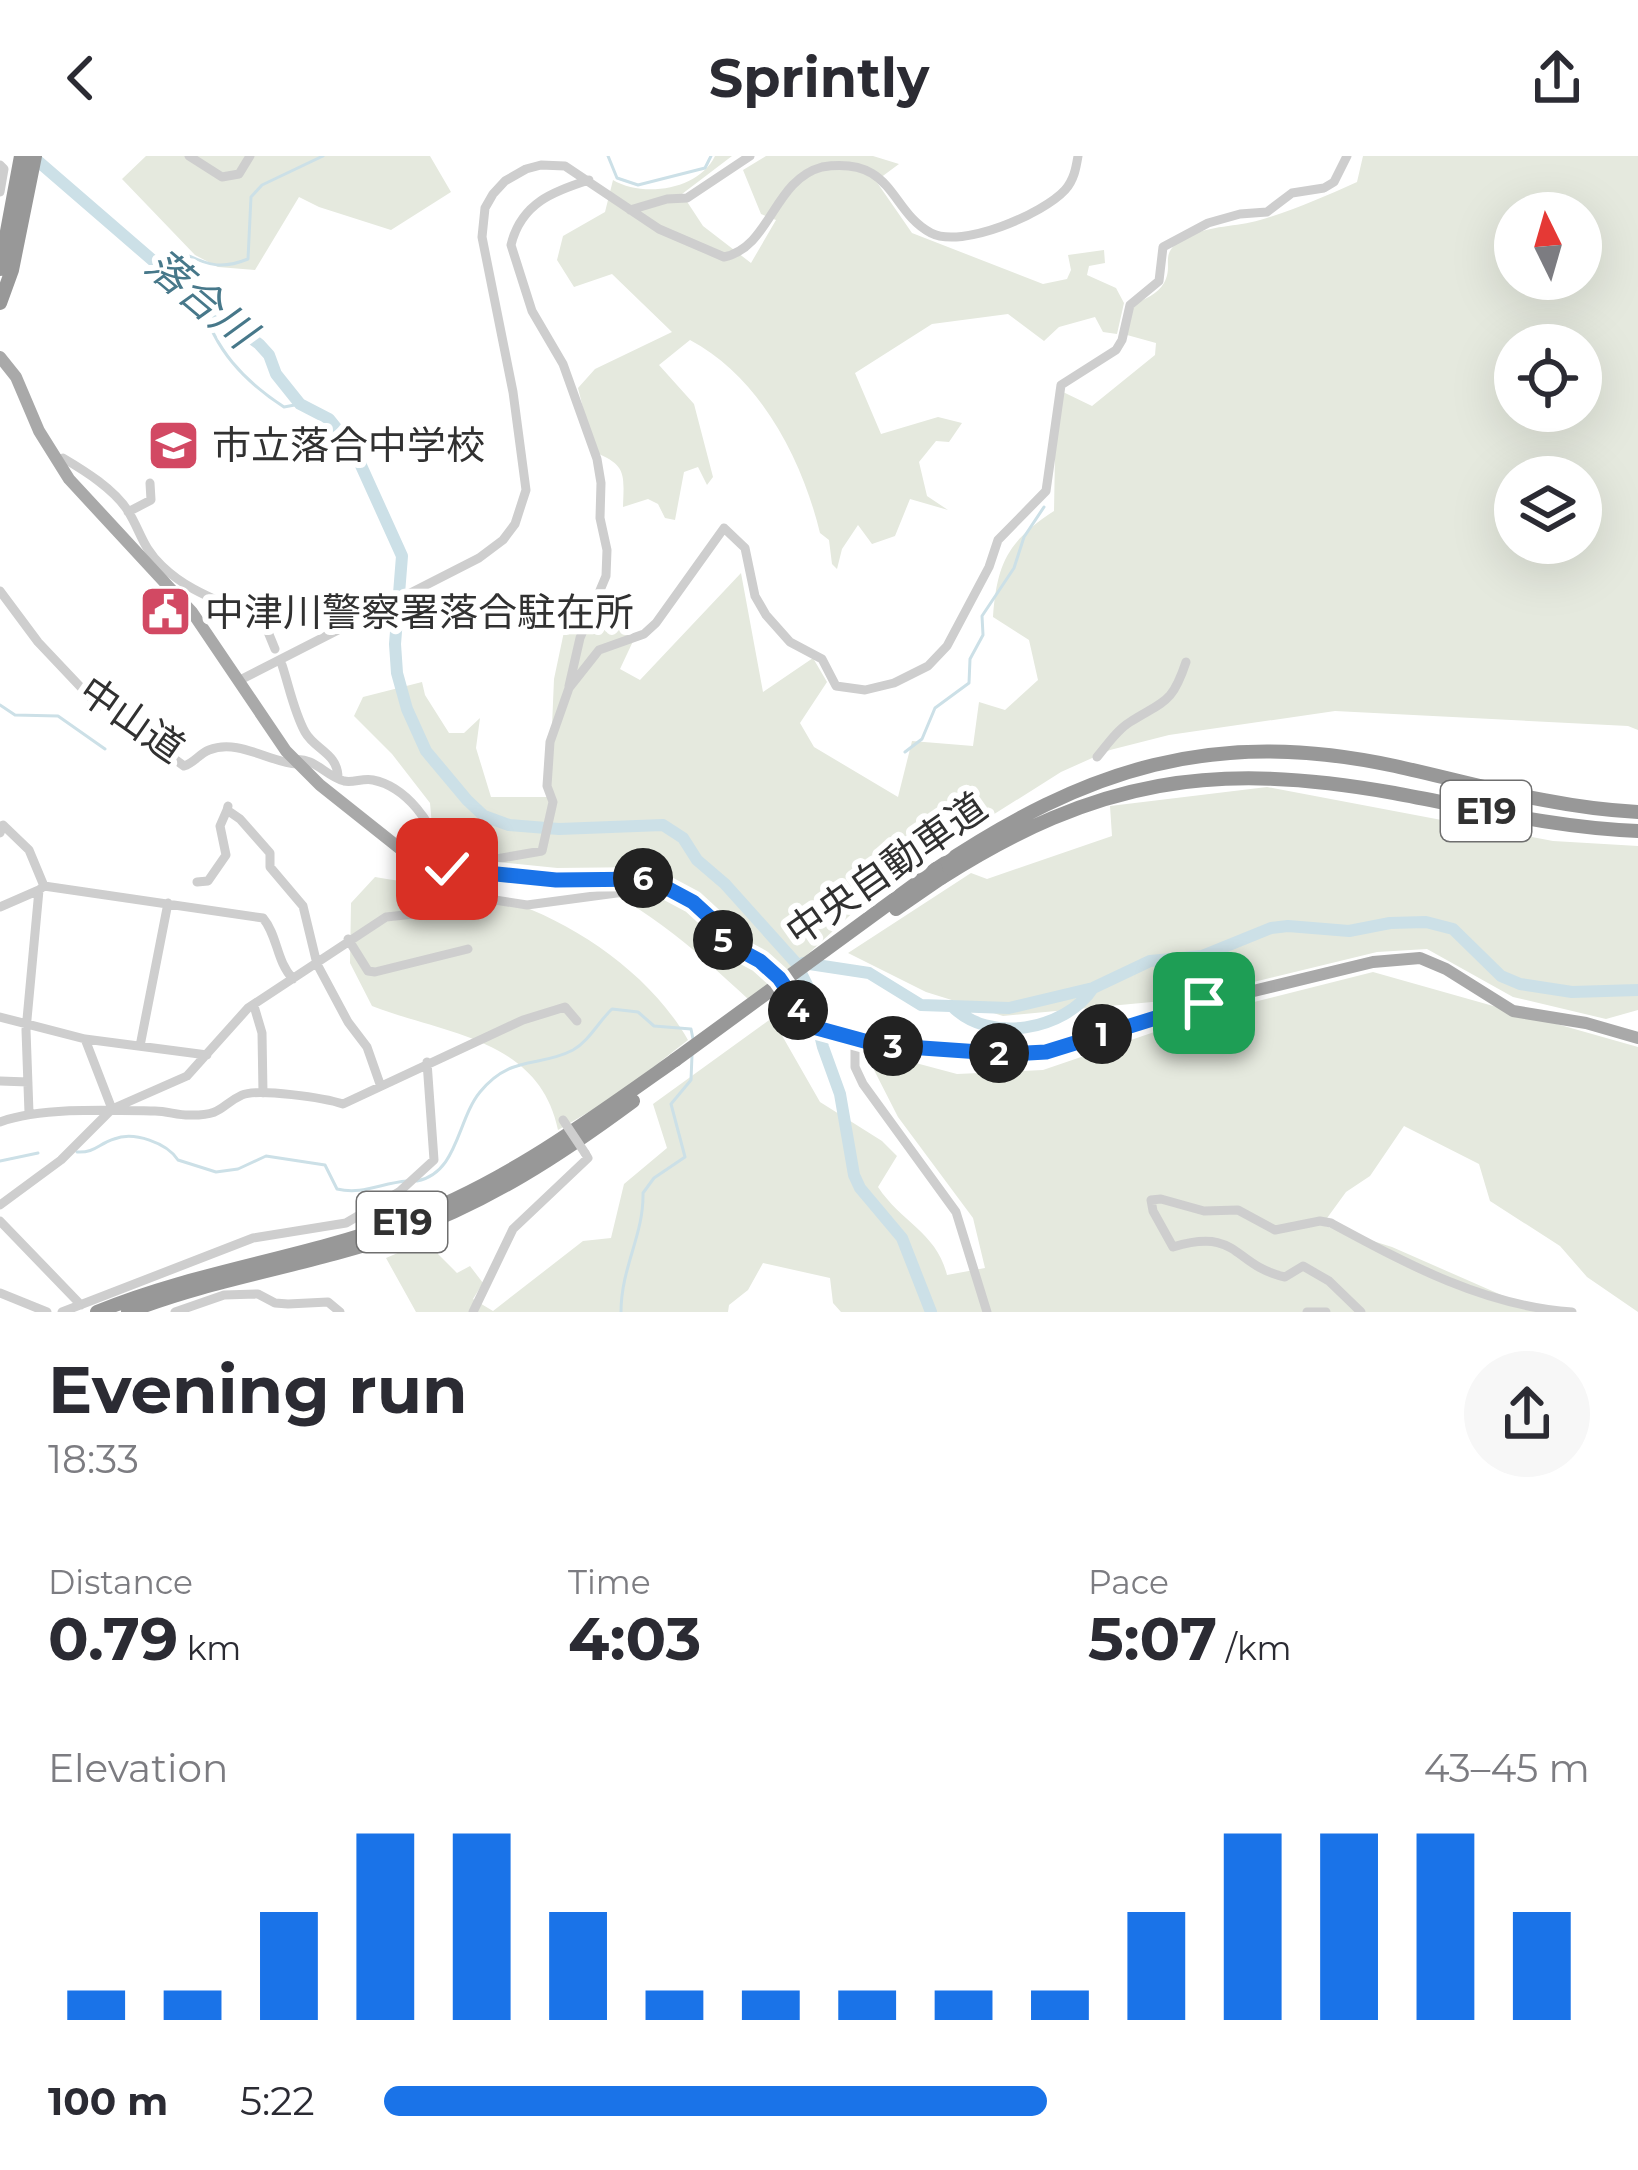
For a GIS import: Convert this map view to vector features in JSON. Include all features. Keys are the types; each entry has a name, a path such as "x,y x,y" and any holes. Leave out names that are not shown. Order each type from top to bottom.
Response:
{"highway":[{"path":"0,269 23,169 35,156"},
{"path":"0,303 12,270 23,169"},
{"name":"中央自動車道","path":"97,1312 179,1282 396,1224 466,1195 537,1157 939,873 1064,793 1135,769 1243,752 1311,754 1594,809 1638,812"},
{"name":"中央自動車道","path":"939,873 1102,798 1211,778 1275,777 1593,829 1638,831"},
{"name":"中央自動車道","path":"128,1312 234,1278 358,1247 471,1204 544,1166 677,1062"}],"main road":[{"path":"0,356 16,377 56,460 81,494 192,612 295,762 403,851 426,864 556,880 650,879 693,902 718,925 723,941 760,961 818,1030 879,1045 1046,1052 1204,1003 1372,962 1420,958 1513,1011 1586,1022 1638,1037"}],"street":[{"path":"189,156 222,177 238,174 250,156"},
{"path":"630,210 688,198 750,156"},
{"path":"240,680 447,575 503,540 519,516 526,490 506,348 482,237 485,208 506,181 533,166 557,164 682,241 717,256 730,256 747,247 796,181 821,168 846,165 881,175 928,232 960,238 987,231 1055,198 1070,183 1078,156"},
{"path":"569,688 599,650 644,634 656,622 724,528 745,548 751,580 766,615 790,642 822,659 836,686 865,690 894,683 928,666 947,646 998,540 1044,493 1061,385 1120,345 1130,304 1159,281 1163,247 1208,223 1231,215 1267,212 1292,193 1317,191 1334,182 1347,156"},
{"path":"0,165 4,169 0,191"},
{"path":"569,688 580,638 606,576 601,483 563,364 532,311 511,245 527,212 567,184 589,180"},
{"path":"56,460 63,458 82,469 128,512 140,541 194,592 259,620 275,649"},
{"path":"128,512 151,500 149,483"},
{"name":"中山道","path":"0,592 38,642 90,697 184,766 214,748 265,753 291,765 304,759 338,778 386,785 424,815 447,855 490,860 536,854 544,845 553,805 547,786 550,742 569,688"},
{"path":"1097,757 1130,722 1175,694 1186,662"},
{"path":"282,665 302,727 335,761 338,778"},
{"path":"197,882 208,881 226,855 220,826 227,808 271,853 269,867 303,906 317,964 367,1047 380,1084"},
{"path":"0,833 3,825 29,850 41,888 27,1023 29,1113"},
{"path":"0,1205 61,1160 110,1111 187,1076 254,1006 348,939 397,913 433,912 482,898 527,905 639,890 650,879"},
{"path":"0,907 41,888 263,918 284,970 293,979"},
{"path":"140,1046 168,903"},
{"path":"348,939 368,971 375,972 468,950"},
{"path":"254,1006 262,1033 263,1093"},
{"path":"0,1122 29,1113 40,1117 86,1109 210,1114 231,1106 241,1096 263,1093 343,1104 427,1062 554,1009 565,1007 577,1021"},
{"path":"0,1017 86,1039 208,1055"},
{"path":"86,1039 110,1111"},
{"path":"855,1040 855,1067 863,1084 962,1223 987,1312"},
{"path":"62,1312 253,1238 346,1223 409,1182 434,1160 427,1062"},
{"path":"0,1081 28,1082"},
{"path":"472,1312 513,1229 588,1158 562,1120"},
{"path":"1361,1312 1314,1269 1303,1266 1285,1277 1270,1273 1222,1241 1173,1247 1151,1200 1204,1210 1238,1210 1275,1230 1331,1223 1426,1274 1526,1308 1572,1312"},
{"path":"0,1221 81,1305"},
{"path":"0,1294 44,1311"},
{"path":"175,1312 224,1295 258,1294 275,1303 328,1302 340,1312"},
{"path":"1307,1312 1326,1312"}],"shaded area":[{"path":"146,156 430,156 451,192 391,230 299,197 255,270 218,267 195,255 122,179"},
{"path":"715,156 732,156 682,194 703,226 751,263 776,220 761,214 743,170 766,156 873,156 899,164 876,181 912,233 1043,284 1067,279 1071,270 1068,255 1104,250 1105,263 1089,266 1087,275 1116,288 1124,303 1117,334 1103,332 1095,317 1059,327 1044,341 1008,314 932,324 855,373 881,434 938,417 962,423 949,442 936,441 919,462 927,496 948,510 910,499 895,536 872,544 858,525 842,549 837,569 802,477 774,423 737,375 690,340 659,365 694,404 713,477 707,485 698,467 684,472 675,520 665,518 658,504 648,499 623,507 621,472 613,461 594,452 578,388 595,369 672,332 612,274 574,287 557,260 563,236 605,212 613,180 639,189 669,188 697,177"},
{"path":"1363,156 1638,156 1638,730 1335,711 1169,735 1110,750 1061,772 885,883 770,989 748,999 663,926 590,883 544,870 445,859 407,847 434,848 430,803 392,754 354,716 363,697 422,682 449,733 464,733 480,718 476,748 491,797 549,797 554,679 569,608 635,637 620,669 640,680 741,573 763,692 813,658 827,682 800,723 814,747 898,797 912,741 973,746 979,702 1005,710 1038,680 1029,640 993,617 1008,555 1054,511 1063,392 1092,406 1155,355 1156,343 1127,335 1134,305 1161,287 1169,253 1178,243 1205,230 1251,222 1357,182"},
{"path":"1267,787 1553,841 1638,846 1638,1010 1606,1019 1513,997 1427,949 1377,952 1184,999 1003,1016 926,992 848,953 971,873 987,879 1112,836 1110,806"},
{"path":"375,877 481,893 552,919 630,971 672,1015 688,1040 616,1096 558,1130 548,1099 510,1058 457,1033 372,1006 350,963 351,903"},
{"path":"1373,972 1638,1047 1638,1312 1587,1277 1560,1246 1490,1201 1479,1164 1404,1126 1370,1176 1346,1192 1322,1225 1392,1247 1540,1312 841,1312 833,1303 830,1278 763,1263 728,1312 416,1312 386,1258 435,1237 438,1254 457,1273 470,1266 483,1283 473,1299 493,1311 583,1241 611,1238 624,1184 667,1148 653,1104 772,1018 820,1102 882,1141 897,1156 878,1187 935,1248 947,1275 985,1268 973,1218 898,1117 873,1068 882,1054 957,1074 1043,1070 1210,1013"}],"waterway":[{"name":"落合川","path":"32,156 202,303 259,344 300,404 329,419 354,450 402,556 395,644 407,709 426,751 467,800 484,816 509,825 559,829 663,825 683,838 697,860 796,963 809,989 840,1094 854,1175 902,1238 931,1312"},
{"path":"158,264 187,255 217,265 248,259 251,197 262,185 323,156"},
{"path":"608,156 617,178 638,185 705,168 711,156"},
{"path":"202,303 214,335 244,375 284,407 300,404"},
{"path":"905,752 922,739 935,708 969,683 970,659 983,635 982,616 1014,568 1024,537 1044,507"},
{"path":"0,705 15,715 58,716 105,749"},
{"path":"803,963 869,973 921,1005 1009,1008 1093,988 1150,961 1202,956 1271,928 1349,931 1426,922 1453,929 1501,976 1520,984 1572,992 1638,990"},
{"path":"952,1006 985,1025 1026,1027 1064,1014 1093,988"},
{"path":"417,1181 441,1168 472,1104 492,1080 514,1067 573,1050 612,1009 638,1012 654,1026 691,1029 693,1039"},
{"path":"621,1312 643,1193 654,1178 685,1157 671,1104 691,1080 692,1055"},
{"path":"77,1152 131,1137 158,1144 178,1160 216,1172 238,1169 266,1156 325,1165 337,1189 364,1190 407,1181"},
{"path":"0,1161 38,1153"}],"place":[{"name":"市立落合中学校","path":"173,445"},
{"name":"中津川警察署落合駐在所","path":"166,612"}],"route":[{"path":"447,869 556,880 634,877 662,882 718,925 723,941 760,961 779,978 813,1027 879,1045 1046,1052 1204,1003"}]}
